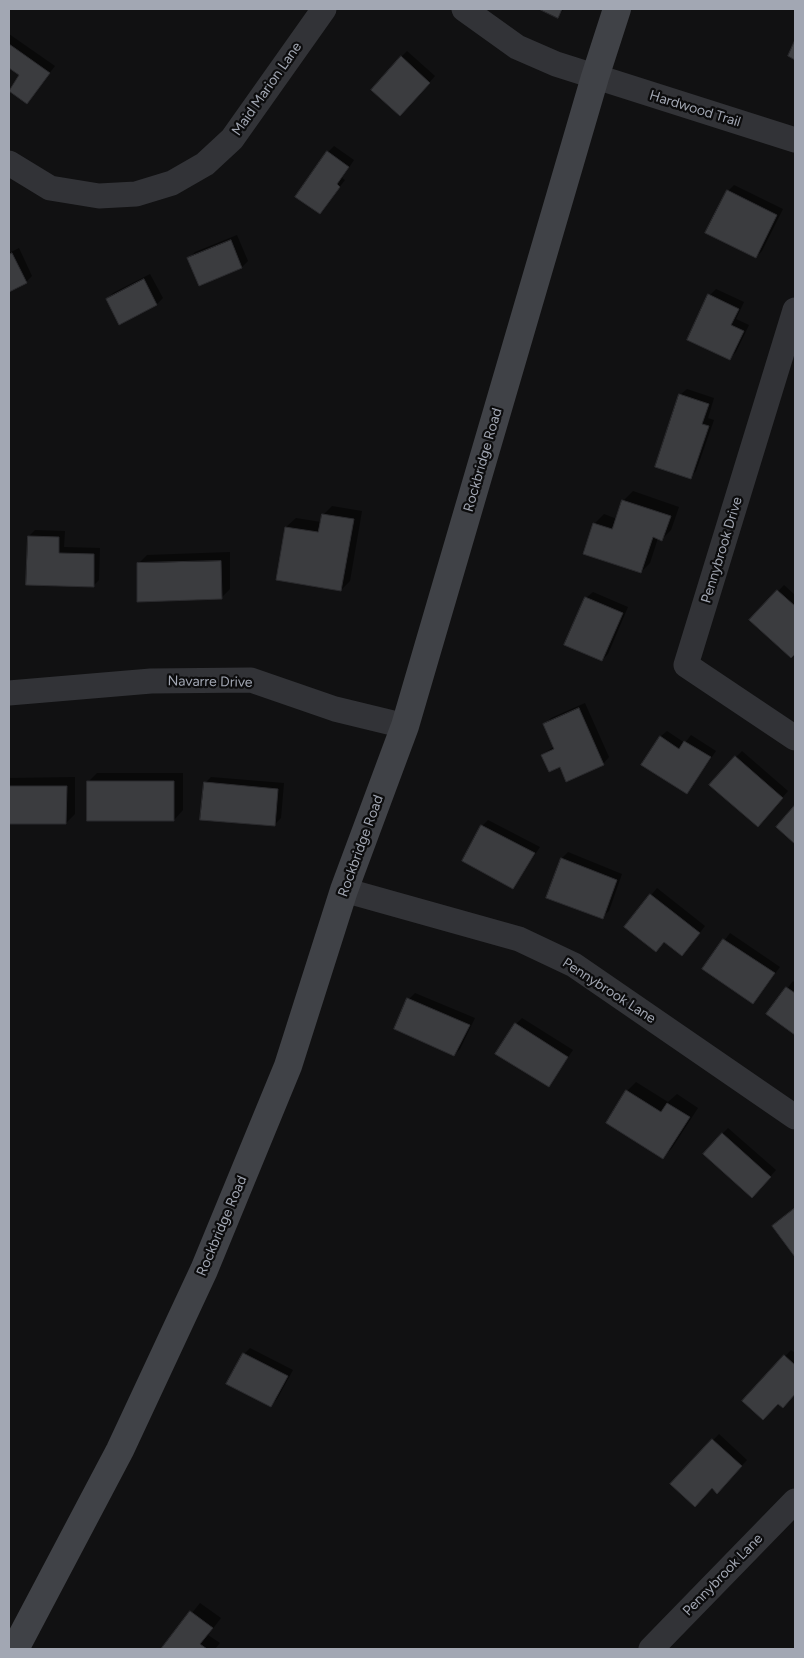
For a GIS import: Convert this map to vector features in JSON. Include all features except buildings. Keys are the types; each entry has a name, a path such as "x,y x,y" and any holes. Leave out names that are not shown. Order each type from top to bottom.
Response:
{"main road":[{"name":"Rockbridge Road","path":"15,1649 120,1450 204,1270 288,1066 344,890 405,726 595,77 617,9"}],"street":[{"name":"Maid Marion Lane","path":"9,162 50,188 99,196 136,194 172,183 205,164 232,139 324,9"},
{"name":"Hardwood Trail","path":"464,9 517,47 556,64 795,140"},
{"name":"Pennybrook Drive","path":"795,310 686,665 795,738"},
{"name":"Navarre Drive","path":"9,693 151,681 251,680 335,709 405,726"},
{"name":"Pennybrook Lane","path":"344,890 520,939 574,965 795,1117"},
{"name":"Pennybrook Lane","path":"651,1649 795,1501"}]}
